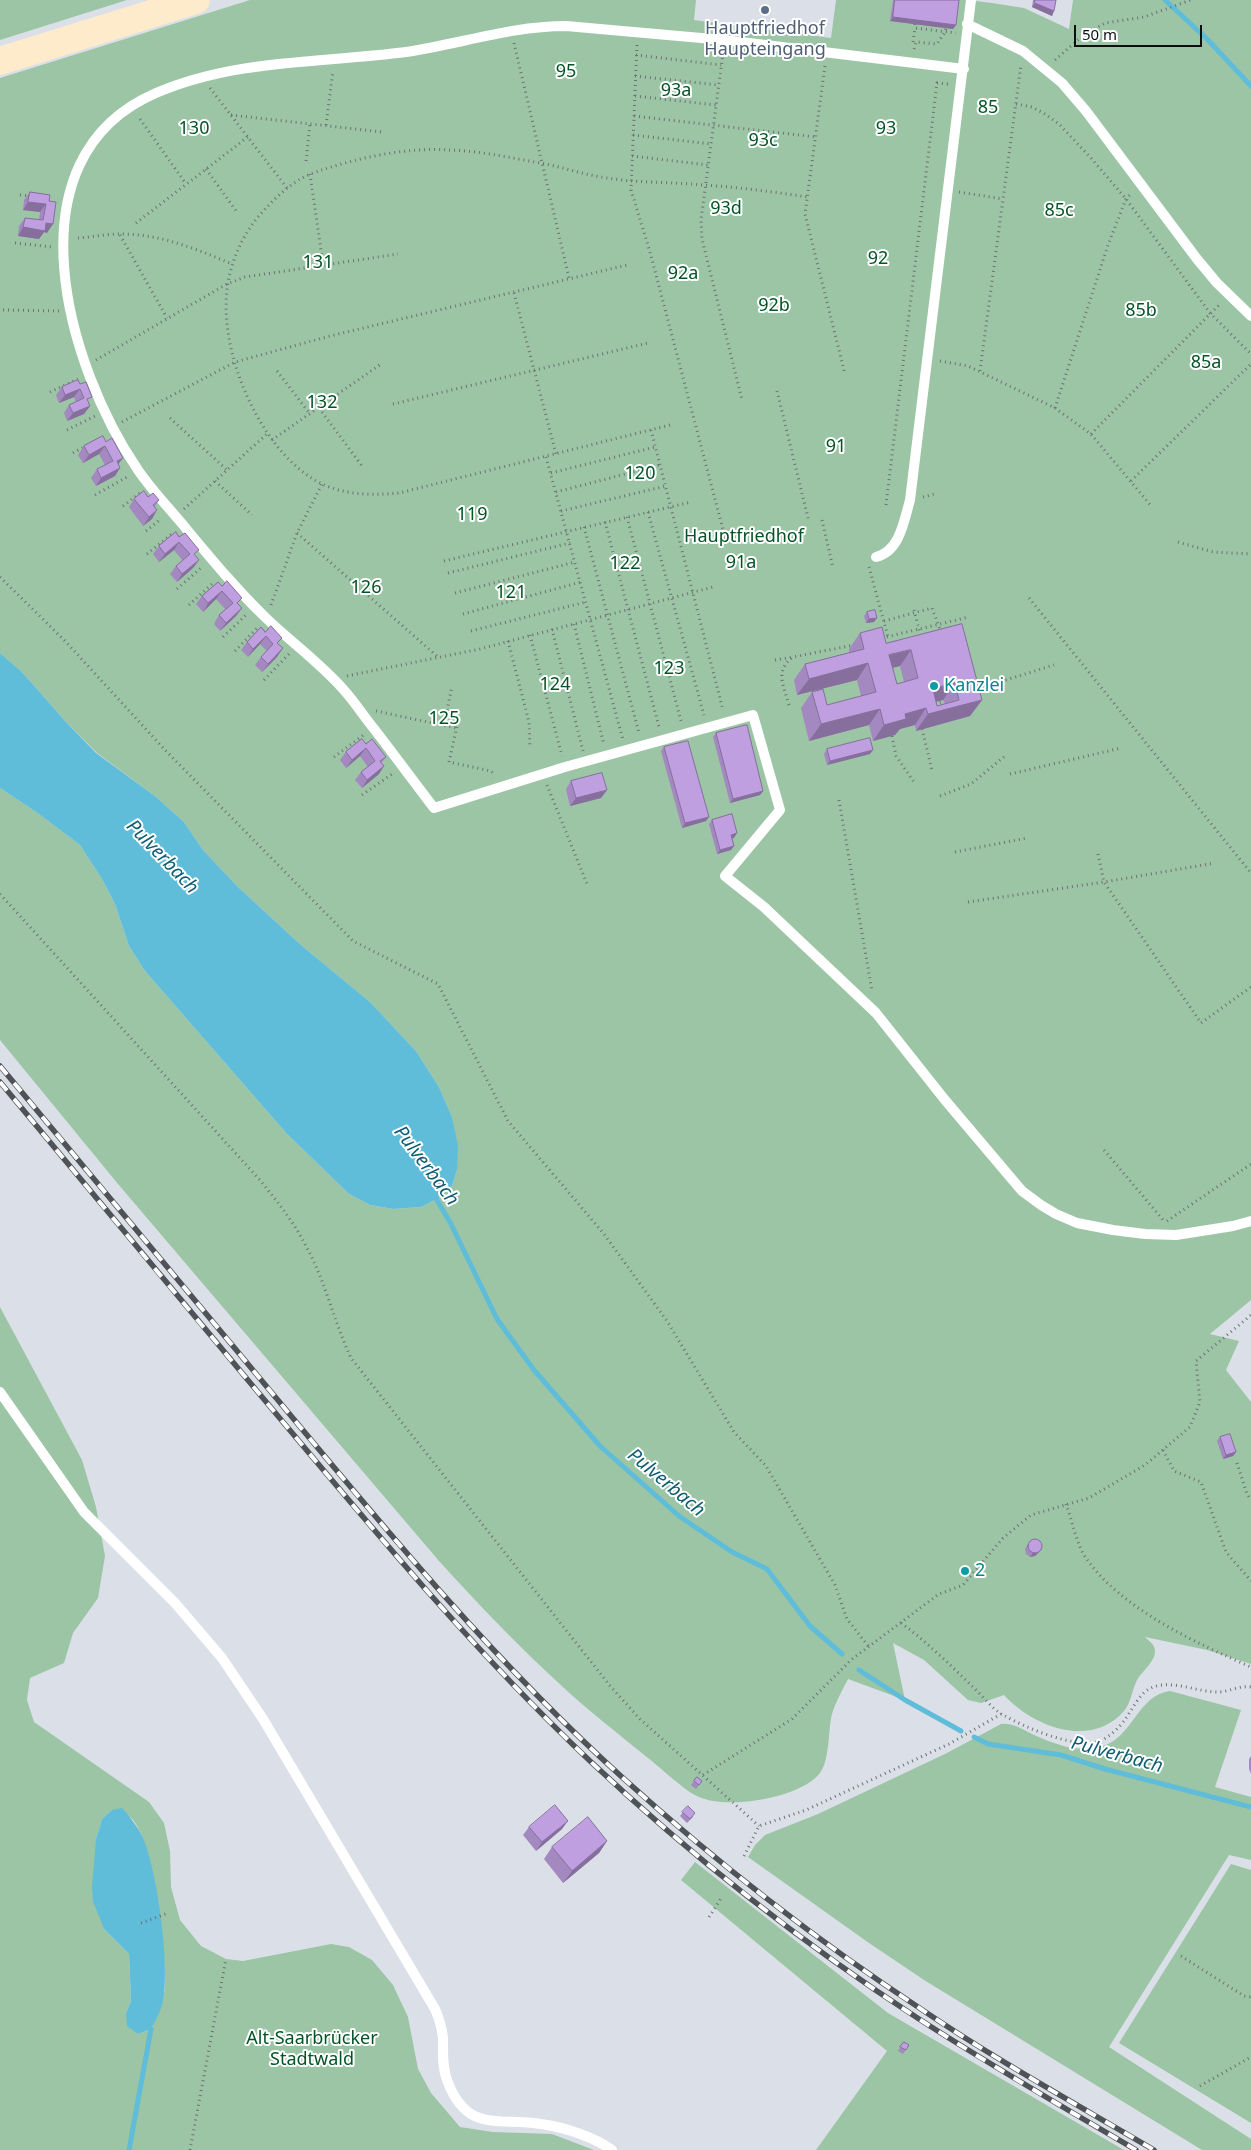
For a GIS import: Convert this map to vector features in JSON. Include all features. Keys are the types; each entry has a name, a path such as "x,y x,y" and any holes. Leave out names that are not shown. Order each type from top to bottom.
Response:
{"main road":[{"path":"0,62 196,0"}],"lane":[{"path":"871,558 883,555 891,550 897,540 910,500 971,0"},
{"path":"964,69 637,31 541,26 511,30 403,52 261,65 201,77 156,93 131,105 108,123 80,164 67,201 64,244 66,292 70,312 87,371 105,412 138,470 224,574 266,618 334,679 358,707 434,808 565,766 754,715 780,810 725,876 764,907 876,1013 945,1100 1022,1191 1056,1214 1077,1223 1113,1230 1176,1235 1233,1226 1251,1220"},
{"path":"967,29 1023,52 1062,83 1141,183 1197,260 1229,296 1251,316"},
{"path":"0,1392 84,1512 200,1630 242,1686 435,2009 443,2036 442,2054 446,2079 456,2099 468,2112 481,2120 541,2124 598,2140 612,2150"}],"path":[{"path":"1045,69 1080,38 1105,23 1144,17 1191,0"},
{"path":"945,30 936,44 915,42 915,26 945,30 967,29"},
{"path":"511,30 544,164 569,278"},
{"path":"637,31 631,190 650,252 726,541"},
{"path":"724,40 701,220 702,239 742,400"},
{"path":"827,52 805,214 845,374"},
{"path":"636,55 721,64"},
{"path":"326,125 334,58"},
{"path":"980,371 1022,63"},
{"path":"636,76 718,85"},
{"path":"201,77 249,136 287,188"},
{"path":"886,505 937,83 962,86"},
{"path":"635,96 716,105"},
{"path":"1016,104 1032,107 1059,124 1126,199 1210,313 1251,354"},
{"path":"131,105 186,184"},
{"path":"231,115 382,132"},
{"path":"634,116 816,137"},
{"path":"306,161 310,123"},
{"path":"633,135 711,144"},
{"path":"136,223 249,136"},
{"path":"670,425 399,493 367,495 352,493 322,484 294,465 272,440 248,397 235,362 226,310 232,264 245,235 262,212 287,188 310,174 365,158 419,150 474,152 544,164 606,178 706,185 808,196"},
{"path":"632,156 708,165"},
{"path":"206,169 237,212"},
{"path":"310,174 323,264"},
{"path":"1055,408 1108,245 1126,199 1141,183"},
{"path":"948,190 1003,199"},
{"path":"20,195 67,201"},
{"path":"15,243 64,244 119,234 152,236 186,244 232,264"},
{"path":"119,234 167,318"},
{"path":"50,392 87,371 167,318 228,284 245,277 398,254"},
{"path":"73,453 235,362 330,336 627,265"},
{"path":"514,293 556,454"},
{"path":"1091,434 1229,296"},
{"path":"3,310 70,312"},
{"path":"393,404 648,343"},
{"path":"927,359 968,366 1055,408 1091,434 1152,507"},
{"path":"272,440 381,364"},
{"path":"1131,481 1251,364"},
{"path":"277,371 310,414"},
{"path":"777,391 809,522"},
{"path":"319,408 362,466"},
{"path":"67,430 105,412"},
{"path":"170,418 227,470"},
{"path":"651,430 727,723"},
{"path":"147,554 177,517 268,433"},
{"path":"551,473 656,447"},
{"path":"546,456 626,750"},
{"path":"556,492 660,464"},
{"path":"95,495 138,470"},
{"path":"215,481 252,515"},
{"path":"235,651 266,618 297,533 322,484"},
{"path":"122,506 150,485"},
{"path":"561,511 666,486"},
{"path":"444,560 691,502"},
{"path":"648,512 708,728"},
{"path":"146,531 177,517"},
{"path":"627,517 685,734"},
{"path":"822,520 833,568"},
{"path":"605,522 663,740"},
{"path":"584,527 642,746"},
{"path":"297,533 438,657"},
{"path":"1178,542 1213,552 1251,554"},
{"path":"448,573 570,543"},
{"path":"177,588 212,558"},
{"path":"871,558 888,637"},
{"path":"455,593 575,562"},
{"path":"189,604 224,574"},
{"path":"0,576 66,642 166,751 353,941 438,984 508,1121 604,1234 667,1321 734,1432 766,1466 835,1585 847,1619 869,1647"},
{"path":"463,614 581,582"},
{"path":"334,679 508,641 713,587"},
{"path":"1029,598 1251,873"},
{"path":"471,631 586,602"},
{"path":"223,637 255,607"},
{"path":"884,621 932,608 936,624 941,632 945,632"},
{"path":"915,612 922,640"},
{"path":"880,639 969,617"},
{"path":"574,624 606,755"},
{"path":"552,629 586,761"},
{"path":"898,634 899,640"},
{"path":"530,635 565,766"},
{"path":"508,641 529,722 530,748"},
{"path":"775,660 861,644"},
{"path":"264,680 296,646"},
{"path":"789,705 781,674 785,663 793,657"},
{"path":"972,690 1054,665"},
{"path":"444,725 452,686"},
{"path":"929,705 944,701"},
{"path":"358,707 456,728"},
{"path":"458,722 449,762 491,771 507,785"},
{"path":"922,729 932,770"},
{"path":"334,757 367,732"},
{"path":"892,736 896,756 914,782"},
{"path":"1010,774 1121,748"},
{"path":"940,796 971,784 1005,756"},
{"path":"362,795 402,766"},
{"path":"542,774 587,884"},
{"path":"838,800 876,1013"},
{"path":"955,852 1027,838"},
{"path":"1098,854 1104,882 1201,1023 1251,987"},
{"path":"968,902 1215,863"},
{"path":"0,894 290,1216 308,1249 339,1334 351,1358 611,1687 640,1719 759,1826"},
{"path":"1104,1150 1176,1235"},
{"path":"1165,1223 1251,1164"},
{"path":"703,1775 792,1719 851,1660 939,1594 963,1584 1003,1538 1031,1515 1089,1498 1145,1465 1163,1450 1190,1427 1200,1402 1196,1361 1251,1315"},
{"path":"1163,1450 1174,1471 1201,1482 1226,1552 1251,1581"},
{"path":"1237,1463 1247,1494 1251,1500"},
{"path":"1066,1504 1085,1557 1117,1594 1182,1635 1251,1668"},
{"path":"901,1623 922,1638 1001,1714 1047,1735 1085,1742 1098,1742 1110,1736 1125,1720 1141,1695 1152,1687 1173,1686 1219,1692 1239,1687 1251,1687"},
{"path":"744,1856 759,1826 806,1810 949,1744 1001,1714"},
{"path":"709,1917 722,1897"},
{"path":"141,1923 168,1913"},
{"path":"1181,1956 1244,1996 1251,1997"},
{"path":"190,2150 226,1960"},
{"path":"1200,2086 1251,2057"}],"green space":[{"path":"0,0 127,0 0,40"},
{"name":"Hauptfriedhof","path":"250,0 696,0 694,20 831,38 836,0 967,0 992,3 1024,8 1069,29 1073,0 1251,0 1251,1300 1210,1334 1239,1341 1226,1370 1251,1402 1251,1664 1207,1650 1145,1637 1153,1645 1155,1654 1137,1680 1124,1711 1111,1723 1095,1729 1079,1731 1062,1729 1046,1724 1030,1716 1004,1695 981,1703 968,1700 924,1660 893,1643 905,1700 848,1679 832,1714 826,1760 820,1773 810,1782 781,1795 745,1802 711,1801 699,1797 681,1785 574,1697 516,1642 439,1561 118,1184 0,1040 0,788 80,845 102,879 115,904 129,946 145,971 287,1134 349,1194 370,1205 393,1209 421,1207 437,1199 452,1186 457,1170 452,1117 439,1087 416,1051 370,1002 301,945 238,887 203,850 184,822 155,796 97,753 66,722 22,672 0,653 0,78"},
{"name":"Alt-Saarbrücker Stadtwald","path":"0,1307 82,1460 96,1507 105,1556 98,1598 73,1633 64,1663 30,1678 27,1700 34,1722 149,1802 164,1823 170,1851 171,1887 180,1920 201,1946 226,1959 243,1961 331,1944 349,1947 372,1960 393,1985 408,2017 418,2069 431,2093 460,2127 493,2132 552,2134 594,2150 0,2150","holes":["112,1810 130,1817 138,1828 152,1870 161,1923 165,1970 162,2002 151,2029 138,2034 126,2013 131,2001 129,1954 104,1929 96,1839 102,1819"]},
{"path":"1170,1691 1241,1710 1215,1787 1251,1797 1251,1860 1229,1855 1109,2047 1251,2139 1251,2150 1202,2150 924,1980 748,1857 755,1845 765,1835 818,1814 947,1753 1001,1724 1016,1726 1064,1746 1091,1749 1111,1742 1128,1727 1150,1700 1159,1694"},
{"path":"695,1862 888,2013 1124,2150 816,2150 887,2051 681,1880"},
{"path":"1231,1864 1251,1870 1251,2123 1119,2043"}],"water":[{"path":"0,653 22,672 96,753 155,796 184,822 203,850 238,887 301,945 370,1002 416,1051 439,1087 452,1117 458,1146 457,1170 452,1186 437,1199 421,1207 393,1209 370,1205 349,1194 287,1134 145,971 129,946 115,904 102,879 80,845 0,788"},
{"path":"122,1808 136,1826 146,1846 155,1880 164,1946 165,1986 162,2005 151,2029 138,2034 127,2026 126,2013 131,2001 129,1954 104,1929 93,1901 92,1887 96,1839 102,1819 112,1810"}],"building":[{"path":"895,0 959,0 956,25 893,17"},
{"path":"1035,0 1056,0 1054,11 1035,3"},
{"path":"30,192 50,195 49,201 56,202 53,224 46,223 45,231 23,227 25,218 43,220 46,204 28,202"},
{"path":"78,380 80,384 86,382 92,397 87,399 90,406 73,413 69,405 84,398 80,389 65,395 62,387"},
{"path":"103,436 106,442 112,438 123,458 117,461 120,468 101,478 97,469 113,461 105,446 89,455 84,446"},
{"path":"144,491 148,497 153,493 159,500 153,505 157,510 149,517 134,499"},
{"path":"176,532 179,537 185,533 199,550 194,554 199,560 182,574 176,566 190,554 179,542 165,554 159,546"},
{"path":"227,581 242,598 237,603 242,608 226,623 219,615 233,603 222,591 208,603 202,596 218,582 222,586"},
{"path":"875,610 877,618 869,619 867,612"},
{"path":"962,624 982,700 928,714 926,708 905,714 906,719 884,725 880,709 821,724 812,692 823,689 827,705 876,692 868,663 809,679 805,664 864,649 860,633 882,627 886,643","holes":["911,650 918,678 897,684 889,655","955,683 959,700 937,706 933,689"]},
{"path":"271,626 282,638 277,643 283,648 268,664 261,657 273,644 266,636 253,649 247,642 261,627 265,632"},
{"path":"747,725 763,791 733,799 716,733"},
{"path":"870,738 873,750 830,761 827,749"},
{"path":"362,739 366,744 372,739 386,757 380,761 384,766 367,780 361,772 375,761 366,748 352,760 346,752"},
{"path":"688,741 709,817 685,823 664,747"},
{"path":"602,773 607,790 576,798 571,781"},
{"path":"732,814 737,833 731,835 734,846 720,850 712,820"},
{"path":"1230,1434 1236,1452 1226,1455 1220,1437"},
{"path":"1035,1539 1040,1541 1042,1546 1040,1551 1035,1553 1030,1551 1028,1546 1030,1541"},
{"path":"697,1777 702,1781 699,1785 694,1781"},
{"path":"555,1805 568,1821 542,1842 529,1827"},
{"path":"688,1806 695,1813 690,1819 682,1812"},
{"path":"588,1817 607,1841 572,1871 552,1847"},
{"path":"904,2042 909,2045 906,2050 900,2047"}],"waterway":[{"path":"1165,0 1207,39 1251,86"},
{"name":"Pulverbach","path":"434,1195 451,1224 497,1319 534,1370 600,1446 679,1516 732,1552 767,1569 810,1626 842,1654"},
{"name":"Pulverbach","path":"859,1670 905,1700 961,1731"},
{"name":"Pulverbach","path":"974,1737 988,1744 1061,1755 1105,1769 1251,1807"},
{"path":"129,2150 151,2029"}],"railway":[{"path":"0,1066 404,1550 489,1645 577,1735 658,1809 730,1870 843,1956 978,2046 1154,2150"},
{"path":"0,1082 247,1380 394,1553 509,1680 590,1761 668,1831 749,1898 876,1991 1027,2086 1136,2150"}],"place":[{"name":"Hauptfriedhof Haupteingang","path":"765,10"},
{"name":"Kanzlei","path":"934,686"},
{"name":"2","path":"965,1571"}],"park label":[{"name":"95","path":"566,72"},
{"name":"93a","path":"676,91"},
{"name":"85","path":"988,108"},
{"name":"130","path":"194,129"},
{"name":"93","path":"886,129"},
{"name":"93c","path":"763,141"},
{"name":"93d","path":"726,209"},
{"name":"85c","path":"1059,211"},
{"name":"92","path":"878,259"},
{"name":"131","path":"318,263"},
{"name":"92a","path":"683,274"},
{"name":"92b","path":"774,306"},
{"name":"85b","path":"1141,311"},
{"name":"85a","path":"1206,363"},
{"name":"132","path":"322,403"},
{"name":"91","path":"836,447"},
{"name":"120","path":"640,474"},
{"name":"119","path":"472,515"},
{"name":"91a","path":"741,563"},
{"name":"122","path":"625,564"},
{"name":"126","path":"366,588"},
{"name":"121","path":"511,593"},
{"name":"123","path":"669,669"},
{"name":"124","path":"555,685"},
{"name":"125","path":"444,719"}]}
